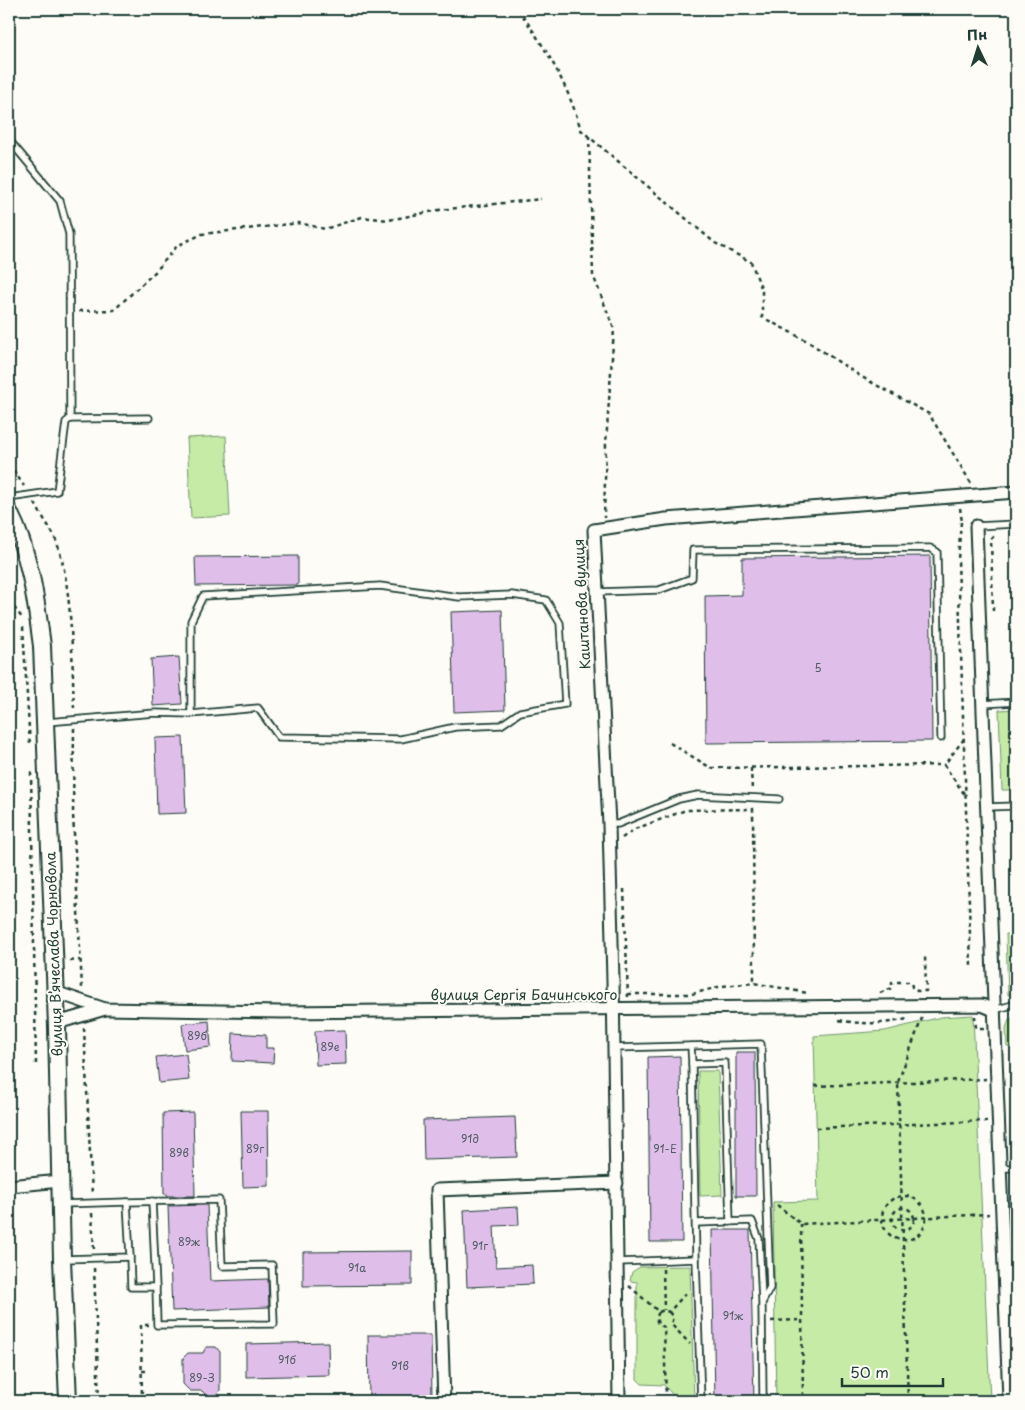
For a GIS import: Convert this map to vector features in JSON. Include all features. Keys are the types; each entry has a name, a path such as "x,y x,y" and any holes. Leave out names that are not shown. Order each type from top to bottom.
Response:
{"main road":[{"name":"вулиця Вʼячеслава Чорновола","path":"9,512 14,536 34,586 42,646 56,992 62,1259 68,1401"}],"street":[{"name":"Каштанова вулиця","path":"619,1401 619,1262 608,824 594,530 666,519 1016,492"},
{"path":"976,526 1009,1401"},
{"name":"вулиця Сергія Бачинського","path":"56,992 105,1009 283,1012 982,1005 994,1010"},
{"path":"57,1023 105,1009"},
{"path":"9,1186 60,1181"},
{"path":"444,1401 437,1190 617,1183"}],"lane":[{"path":"9,140 60,201 69,234 70,420"},
{"path":"9,498 55,492 59,489 63,432 66,422 70,420 149,418"},
{"path":"976,526 1016,524"},
{"path":"597,592 659,590 692,578 692,550 930,548 937,552 941,738"},
{"path":"45,722 155,713 192,714 258,708 279,737 401,739 455,727 501,725 520,712 565,704 560,623 546,600 512,595 459,597 380,586 203,596 191,621 192,714"},
{"path":"982,704 1016,702"},
{"path":"608,824 618,824 679,799 698,795 779,799"},
{"path":"986,807 1016,806"},
{"path":"994,1010 1016,1004"},
{"path":"614,1048 761,1044 770,1288 762,1304"},
{"path":"691,1046 701,1401"},
{"path":"692,1064 725,1063 730,1222"},
{"path":"1000,1168 1016,1168"},
{"path":"61,1204 152,1201 219,1200 222,1266 272,1265 274,1324 157,1325 152,1201"},
{"path":"127,1202 131,1287 156,1287"},
{"path":"696,1223 752,1221 756,1230 759,1239 764,1401"},
{"path":"62,1259 130,1257"},
{"path":"619,1262 696,1259"},
{"path":"1003,1277 1016,1276"}],"path":[{"path":"518,9 552,57 575,109 581,130 715,243 751,262 762,290 762,317 807,341 860,376 929,414 978,494"},
{"path":"589,136 593,275 614,329 606,443 605,510 602,529"},
{"path":"70,311 114,310 156,271 177,246 202,234 299,223 325,229 362,217 388,220 438,210 541,200"},
{"path":"9,464 31,495 56,542 63,568 72,645 74,720 73,814 82,1002"},
{"path":"961,522 958,559 971,967"},
{"path":"993,615 991,539 1000,530"},
{"path":"9,601 23,619 30,751"},
{"path":"944,765 964,738"},
{"path":"670,744 711,768 944,765"},
{"path":"944,765 966,796"},
{"path":"31,770 36,1065"},
{"path":"623,847 622,837 635,829 686,810 753,809 754,983"},
{"path":"624,886 628,994 692,994 722,986 754,983 810,994"},
{"path":"872,993 887,991 892,988 892,982 911,982 912,987 926,992 926,956"},
{"path":"62,961 80,960"},
{"path":"908,1401 898,1082 923,1016"},
{"path":"815,1086 996,1078"},
{"path":"816,1128 998,1120"},
{"path":"902,1196 909,1197 920,1204 926,1217 922,1230 911,1239 904,1240 892,1237 886,1232 882,1220 885,1207 902,1196"},
{"path":"773,1202 801,1224 1001,1214"},
{"path":"903,1208 909,1209 914,1218 910,1227 904,1229 895,1225 893,1219 896,1210 903,1208"},
{"path":"801,1224 802,1401"},
{"path":"663,1261 664,1310"},
{"path":"619,1285 628,1286 659,1312"},
{"path":"669,1312 693,1285 697,1285"},
{"path":"664,1310 669,1312 672,1317 671,1324 664,1327 658,1324 656,1318 659,1312 664,1310"},
{"path":"762,1322 802,1320"},
{"path":"671,1324 694,1348 700,1348"},
{"path":"142,1401 141,1325 157,1325"},
{"path":"664,1327 666,1401"},
{"path":"142,1371 148,1371"}],"green space":[{"path":"226,436 230,516 191,518 187,438"},
{"path":"1016,709 1016,790 1002,790 999,710"},
{"path":"1006,934 1016,934 1016,992 1008,995"},
{"path":"973,1015 990,1401 776,1401 773,1202 818,1201 814,1036 885,1031 941,1017"},
{"path":"1016,1018 1016,1047 1007,1047 1006,1028 1009,1020"},
{"path":"698,1071 718,1071 722,1195 700,1196"},
{"path":"690,1266 694,1401 678,1401 664,1385 642,1384 637,1379 637,1282 630,1281 632,1272 640,1267"}],"building":[{"path":"298,556 298,585 196,586 195,557"},
{"path":"930,556 932,741 706,743 705,596 742,595 742,558"},
{"path":"502,610 505,710 454,712 451,612"},
{"path":"179,657 182,704 153,706 151,659"},
{"path":"183,737 186,813 157,814 155,738"},
{"path":"209,1021 211,1047 185,1050 182,1024"},
{"path":"345,1030 346,1064 316,1065 315,1031"},
{"path":"233,1033 266,1035 266,1048 274,1048 273,1063 232,1061"},
{"path":"736,1052 755,1052 756,1196 736,1196"},
{"path":"186,1054 189,1080 159,1083 156,1057"},
{"path":"680,1056 682,1242 650,1242 648,1057"},
{"path":"241,1111 268,1111 269,1186 243,1187"},
{"path":"193,1112 195,1196 167,1196 167,1194 164,1194 163,1113"},
{"path":"515,1117 517,1157 424,1160 423,1120"},
{"path":"207,1205 210,1281 268,1279 269,1307 172,1311 168,1206"},
{"path":"518,1207 519,1225 494,1226 496,1267 532,1265 533,1284 467,1287 464,1210"},
{"path":"712,1230 750,1230 754,1401 715,1401"},
{"path":"412,1251 412,1285 303,1286 303,1252"},
{"path":"368,1335 431,1335 432,1397 369,1398"},
{"path":"328,1342 329,1375 246,1377 246,1344"},
{"path":"206,1347 216,1347 220,1352 220,1390 216,1397 207,1396 202,1391 190,1391 183,1384 183,1358 188,1353 203,1353"}]}
